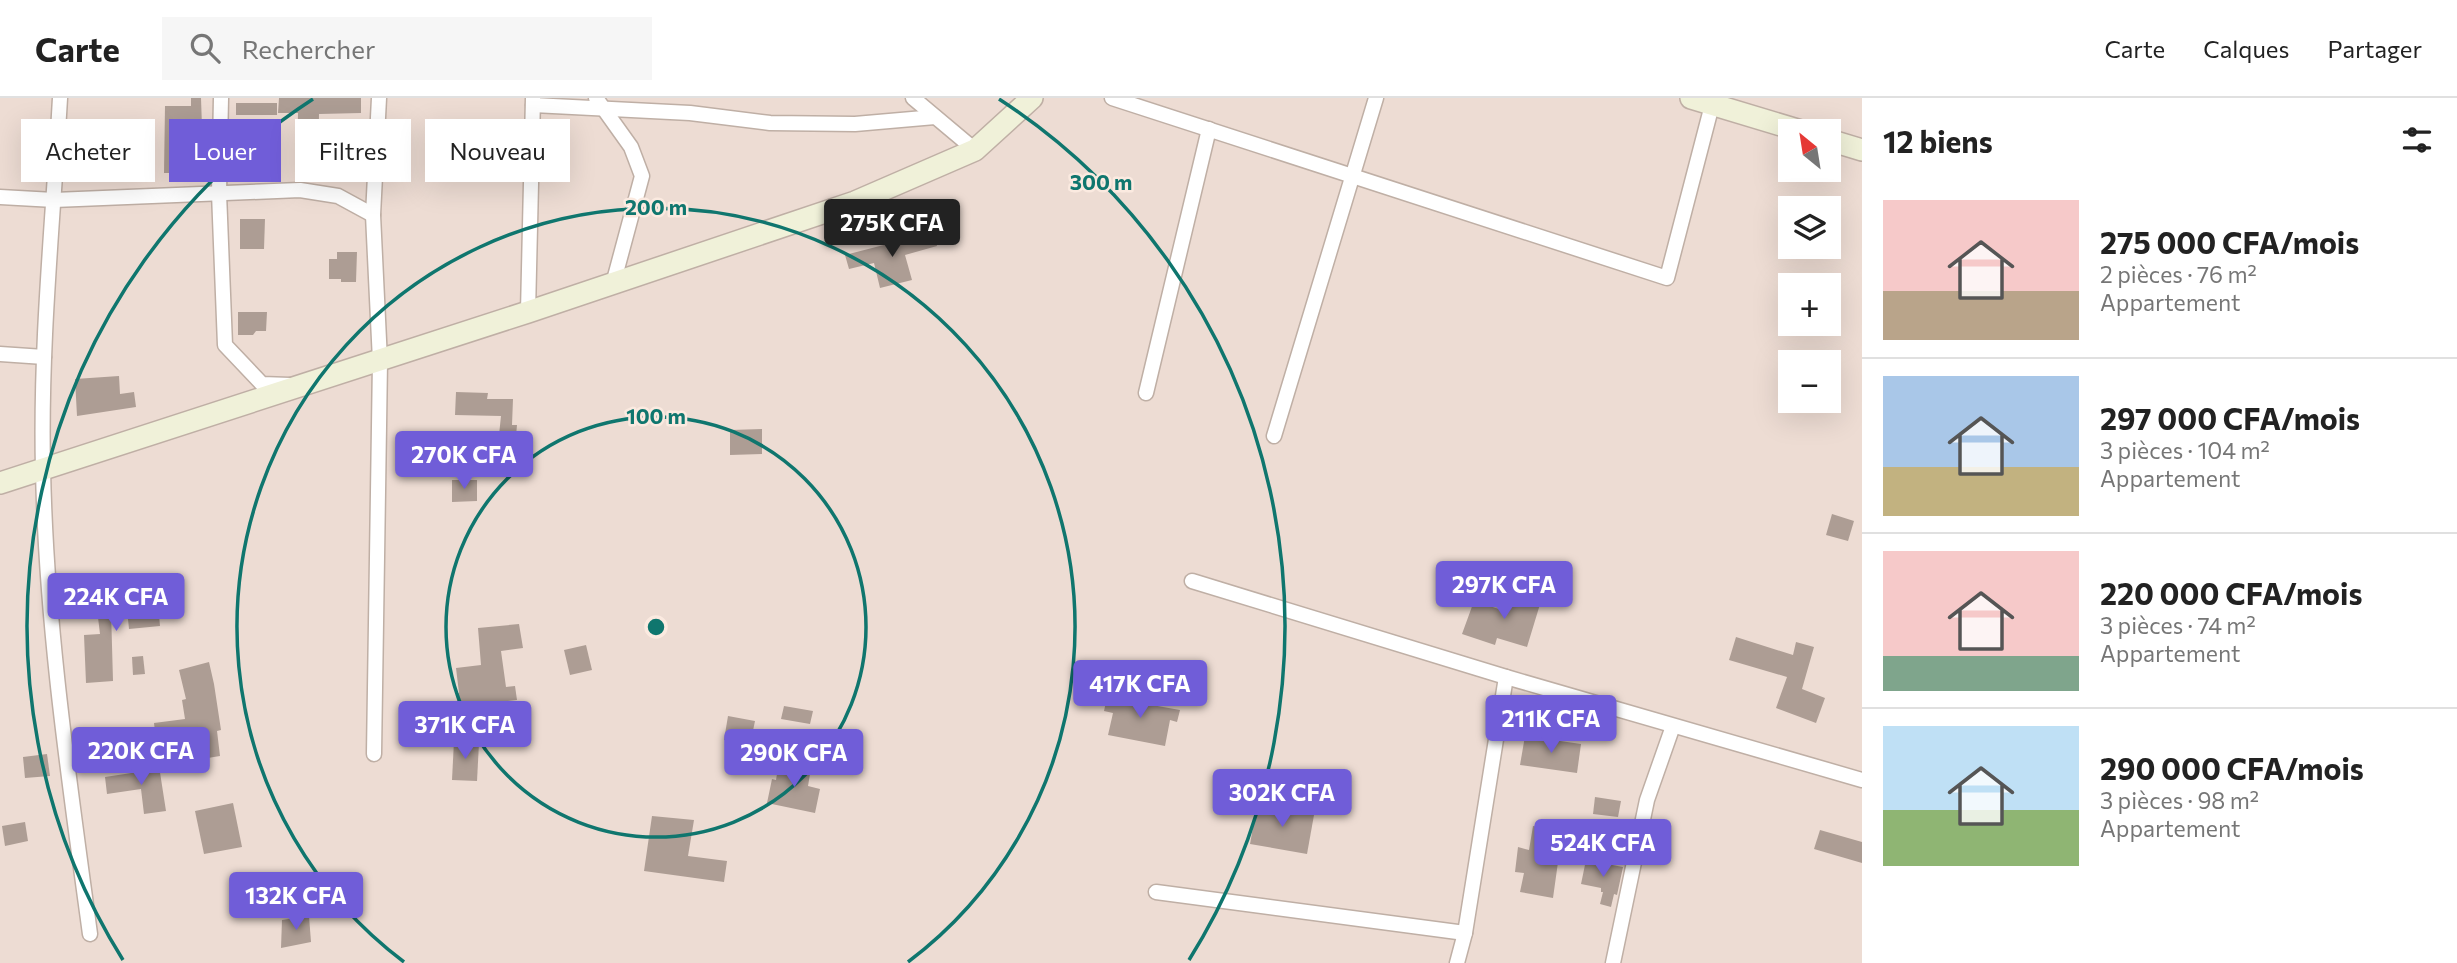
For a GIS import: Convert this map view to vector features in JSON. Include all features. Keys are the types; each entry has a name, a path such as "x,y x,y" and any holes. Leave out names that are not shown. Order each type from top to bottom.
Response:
{"street":[{"path":"60,98 44,357 43,468 58,706 90,934"},
{"path":"221,98 219,193 225,345 262,384 305,385"},
{"path":"374,754 380,360 373,215 379,98"},
{"path":"913,98 975,150"},
{"path":"0,483 528,312 855,202 975,150 1032,98"},
{"path":"1112,98 1667,278 1712,104"},
{"path":"1274,436 1376,98"},
{"path":"1691,98 1778,124"},
{"path":"528,312 533,101 600,104 770,123 855,124 935,117"},
{"path":"600,104 631,147 642,176 613,284"},
{"path":"1146,393 1209,129"},
{"path":"1841,143 1862,149"},
{"path":"0,197 54,200 300,190 338,196 373,215"},
{"path":"0,354 44,357"},
{"path":"1192,581 1506,677 1862,780"},
{"path":"1457,963 1465,933 1506,677"},
{"path":"1613,963 1647,800 1673,726"},
{"path":"1156,892 1465,933"}],"building":[{"path":"191,98 201,98 202,119 169,119 169,173 164,173 165,106 191,106"},
{"path":"279,98 361,98 361,113 319,114 319,119 298,119 298,113 278,113"},
{"path":"236,103 277,103 277,115 236,115"},
{"path":"240,219 265,219 264,249 240,249"},
{"path":"934,232 937,246 905,255 912,280 880,288 874,263 849,269 845,255"},
{"path":"337,252 357,252 356,282 329,279 329,259 337,259"},
{"path":"238,312 267,312 266,331 256,331 253,335 238,335"},
{"path":"119,376 120,394 134,392 136,407 77,416 75,379"},
{"path":"456,392 488,393 487,399 513,399 512,425 517,425 516,436 499,435 501,416 455,415"},
{"path":"762,429 762,454 730,455 730,430"},
{"path":"452,480 477,480 477,501 452,502"},
{"path":"1832,514 1854,521 1848,541 1826,535"},
{"path":"1511,592 1541,601 1527,647 1497,638 1495,645 1462,634 1474,601 1505,611"},
{"path":"157,594 160,626 129,629 127,609 111,610 113,681 86,683 84,635 100,634 96,601"},
{"path":"519,624 523,648 501,651 506,687 515,686 517,700 458,707 456,668 481,665 478,628"},
{"path":"1736,637 1793,655 1796,642 1814,647 1802,689 1825,698 1816,723 1776,708 1787,677 1729,660"},
{"path":"586,645 592,670 570,675 564,650"},
{"path":"143,656 145,674 133,675 132,657"},
{"path":"209,662 221,730 217,731 220,756 159,766 154,723 185,719 182,700 186,699 179,670"},
{"path":"1108,693 1119,695 1118,699 1180,710 1177,722 1170,720 1165,746 1108,735 1113,713 1104,711"},
{"path":"784,706 813,711 810,724 781,719"},
{"path":"728,716 755,721 750,745 724,740"},
{"path":"1525,736 1581,744 1577,773 1520,765"},
{"path":"454,741 479,743 477,781 452,780"},
{"path":"47,754 50,776 25,778 23,757"},
{"path":"779,762 811,768 808,786 820,789 815,813 767,803 772,779 776,780"},
{"path":"159,766 166,811 144,814 141,789 107,794 105,777"},
{"path":"1595,797 1621,801 1618,817 1593,814"},
{"path":"233,803 242,847 204,854 195,811"},
{"path":"1257,805 1314,815 1307,854 1250,844"},
{"path":"652,816 694,820 688,856 727,861 724,882 644,871"},
{"path":"25,822 28,841 5,846 2,826"},
{"path":"1533,826 1556,829 1553,854 1559,855 1553,898 1520,892 1524,873 1515,872 1518,847 1529,850"},
{"path":"1820,830 1862,842 1862,863 1814,849"},
{"path":"1586,860 1623,867 1617,895 1614,894 1611,907 1600,904 1603,892 1601,888 1581,884"},
{"path":"309,916 311,942 281,948 282,920"}]}
